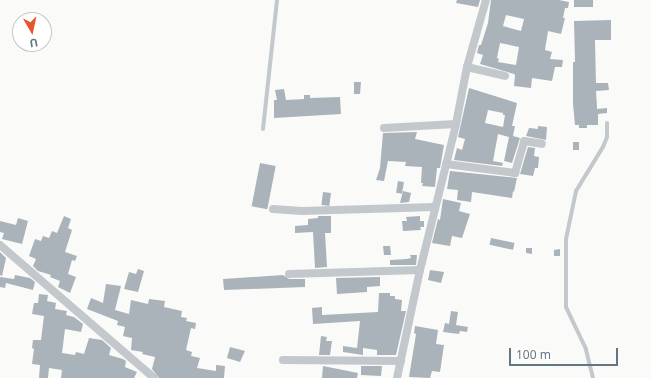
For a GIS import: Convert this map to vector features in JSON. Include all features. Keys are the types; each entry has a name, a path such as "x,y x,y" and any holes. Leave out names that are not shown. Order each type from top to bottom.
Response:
{"street":[{"path":"397,378 420,270 456,124 467,67 486,0"},
{"path":"467,67 505,76"},
{"path":"384,128 456,124"},
{"path":"446,164 515,173 524,141 542,144"},
{"path":"273,208 302,211 435,207"},
{"path":"0,245 154,378"},
{"path":"289,274 420,270"},
{"path":"283,360 401,361"}],"lane":[{"path":"263,129 277,0"},
{"path":"593,378 586,349 566,307 566,238 576,191 603,147 606,137 607,123"}],"building":[{"path":"457,0 480,0 478,7 456,3"},
{"path":"491,0 559,0 569,2 568,8 565,8 563,18 565,18 561,34 548,31 545,50 552,52 550,59 563,60 562,67 555,67 552,81 532,78 531,88 514,86 514,74 480,64 483,55 477,53 488,23","holes":["506,15 524,19 521,31 503,26","500,43 519,47 516,65 498,62 499,59 497,58"]},
{"path":"574,0 593,0 593,7 574,7"},
{"path":"611,20 611,40 595,40 596,83 608,83 609,90 596,91 597,109 607,108 607,113 598,114 598,125 587,125 587,128 579,128 579,125 575,125 573,104 573,62 575,62 574,21"},
{"path":"354,82 361,82 360,94 354,94"},
{"path":"469,88 517,103 512,126 515,126 513,136 520,138 512,163 504,161 509,137 498,134 493,161 503,163 502,166 454,160 457,148 462,150 465,139 458,137","holes":["488,110 503,113 503,115 505,115 503,127 485,123"]},
{"path":"284,89 286,100 304,99 304,95 310,95 310,98 340,97 341,114 274,118 274,100 277,100 275,90"},
{"path":"538,126 547,127 546,140 526,136 529,128 538,129"},
{"path":"417,132 415,139 444,145 440,168 437,168 435,187 422,186 422,167 405,166 406,162 388,161 384,181 376,180 380,168 383,133"},
{"path":"573,142 579,142 579,150 573,150"},
{"path":"528,147 535,148 534,156 539,157 538,168 535,168 533,176 520,174"},
{"path":"260,163 276,166 267,209 252,206"},
{"path":"450,171 517,178 512,198 472,192 471,202 457,200 458,190 447,189"},
{"path":"398,181 404,182 402,194 396,193"},
{"path":"403,191 411,193 409,202 400,203"},
{"path":"323,192 331,193 329,206 321,205"},
{"path":"443,199 461,203 459,211 470,214 462,238 452,236 450,246 432,243 438,219 440,220"},
{"path":"64,216 71,219 68,228 72,230 65,252 77,256 75,261 72,260 68,274 76,277 70,293 58,287 60,281 50,277 51,275 38,271 33,266 36,259 29,256 35,239 41,241 43,236 49,238 52,231 57,233"},
{"path":"318,216 331,216 331,233 325,233 327,267 315,268 313,232 295,233 295,226 308,225 308,219 318,218"},
{"path":"420,216 420,221 424,221 424,227 420,227 421,230 403,231 402,221 407,221 406,217"},
{"path":"18,218 28,221 22,244 2,239 4,233 0,232 0,221 16,225"},
{"path":"491,238 514,243 513,250 490,245"},
{"path":"383,246 390,246 391,255 384,255"},
{"path":"526,248 532,248 532,254 526,253"},
{"path":"560,249 560,256 554,256 554,250"},
{"path":"0,252 6,258 2,276 0,275"},
{"path":"410,255 417,255 416,265 390,265 390,260 411,258"},
{"path":"138,269 144,271 138,292 124,289 129,272 136,274"},
{"path":"430,270 444,272 441,283 428,280"},
{"path":"15,275 30,278 35,282 33,290 6,283 5,288 0,287 0,277 14,279"},
{"path":"283,275 289,279 305,279 305,287 224,290 223,279"},
{"path":"380,277 380,286 367,287 367,292 337,294 336,278"},
{"path":"106,284 121,286 115,310 129,314 131,300 148,304 149,299 165,301 164,307 182,311 181,317 187,318 186,321 196,323 195,329 191,328 186,350 192,352 191,356 200,358 197,368 216,371 216,365 225,366 224,378 159,378 152,369 155,357 142,354 143,352 131,350 132,338 123,336 125,327 117,325 118,321 87,309 91,298 103,303"},
{"path":"379,293 390,293 390,296 395,296 395,299 402,300 401,311 406,311 396,355 377,355 377,350 363,348 363,355 343,352 343,346 357,348 360,321 313,324 312,308 322,307 322,315 378,312"},
{"path":"39,294 48,295 47,301 56,303 55,309 67,311 66,315 74,317 83,324 81,332 65,329 62,353 75,355 76,352 84,354 89,338 102,340 111,348 109,355 123,359 126,361 125,367 137,372 134,378 61,378 62,370 49,368 48,378 39,378 40,365 32,364 34,349 32,348 33,340 41,340 44,316 32,314 34,303 38,303"},
{"path":"451,311 458,312 456,325 468,327 467,332 460,331 459,334 443,332 445,323 449,324"},
{"path":"415,326 438,330 436,344 444,345 440,372 432,371 430,378 409,377 416,334 414,333"},
{"path":"321,336 327,337 326,341 332,341 330,355 319,355"},
{"path":"230,347 245,351 240,362 227,358"},
{"path":"323,366 358,373 357,378 322,378"},
{"path":"361,366 382,366 381,376 361,375"}]}
